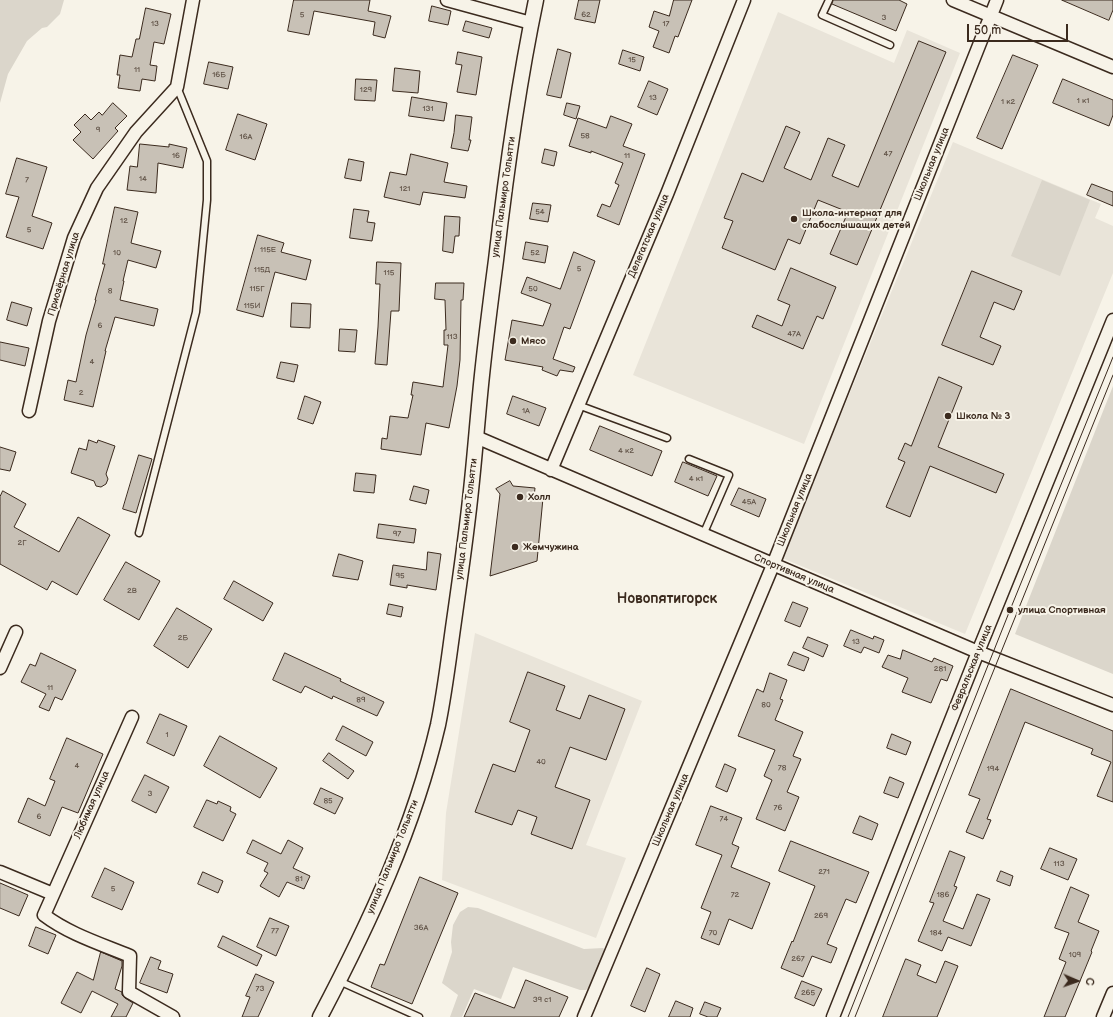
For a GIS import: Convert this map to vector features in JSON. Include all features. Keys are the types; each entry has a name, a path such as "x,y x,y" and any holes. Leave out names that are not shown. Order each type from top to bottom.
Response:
{"street":[{"path":"177,87 193,0"},
{"path":"447,0 531,23"},
{"name":"улица Пальмиро Тольятти","path":"320,1017 368,921 409,824 426,770 438,724 446,678 468,516 482,375 503,198 536,0"},
{"name":"Делегатская улица","path":"550,470 667,194 744,0"},
{"path":"953,0 1113,66"},
{"name":"Школьная улица","path":"584,1017 773,565 997,0"},
{"name":"Приозёрная улица","path":"29,411 49,321 74,238 97,188 136,132 177,87"},
{"name":"Февральская улица","path":"833,1017 978,652 1113,320"},
{"name":"Спортивная улица","path":"476,437 550,470 978,652 1113,705"},
{"path":"0,668 16,632"},
{"name":"Любимая улица","path":"132,717 44,915 54,923 130,956 129,992 173,1017"},
{"path":"0,872 53,894"},
{"path":"1104,1017 1113,993"}],"lane":[{"path":"829,0 822,15 890,45"},
{"path":"139,533 196,312 207,200 207,161 177,87"},
{"path":"578,405 667,438"},
{"path":"689,458 729,475 703,535"},
{"path":"339,981 419,1017"}],"shaded area":[{"path":"0,0 64,0 60,14 47,27 42,28 27,41 8,74 0,103"},
{"name":"Школа-интернат для слабослышащих детей","path":"778,12 894,63 907,30 960,53 804,444 633,375"},
{"name":"Школа № 3","path":"953,142 1101,204 1095,218 1113,226 1113,273 965,634 782,558"},
{"path":"1042,180 1090,200 1060,276 1011,256"},
{"path":"1113,386 1113,674 1015,634"},
{"path":"475,633 642,701 586,845 626,858 596,938 442,880 446,813"},
{"path":"468,907 478,908 584,949 603,948 607,952 593,984 586,990 580,990 513,967 501,999 474,989 462,1017 450,1017 458,995 442,983 452,952 451,942 453,925 460,912"}],"building":[{"path":"294,0 370,0 368,11 391,16 385,38 373,35 375,22 314,11 309,35 288,31"},
{"path":"579,0 600,0 595,23 575,19"},
{"path":"674,0 692,0 678,37 675,36 669,53 653,47 659,31 649,27 654,11 669,16"},
{"path":"833,0 899,0 907,4 896,31 832,4"},
{"path":"1062,0 1113,0 1113,10 1109,20"},
{"path":"432,6 451,11 448,25 429,21"},
{"path":"146,8 171,14 164,44 154,42 150,65 157,66 155,81 142,79 140,91 118,88 120,75 117,75 120,55 132,57 136,39 139,39"},
{"path":"466,21 492,28 489,38 463,31"},
{"path":"919,41 946,52 857,265 830,254 848,212 818,200 800,244 788,239 775,270 722,248 733,221 724,218 742,173 763,182 786,126 800,132 784,168 811,180 828,138 845,145 832,176 858,187"},
{"path":"558,49 571,53 561,98 547,95"},
{"path":"623,50 644,57 640,71 619,64"},
{"path":"458,52 482,57 476,95 457,92 462,65 456,64"},
{"path":"1013,55 1038,65 1002,149 977,138"},
{"path":"209,62 233,67 228,89 204,84"},
{"path":"395,68 420,71 418,93 393,91"},
{"path":"356,79 377,80 375,101 355,100"},
{"path":"1063,79 1113,100 1113,115 1109,126 1053,103"},
{"path":"649,81 668,89 657,115 638,107"},
{"path":"412,97 447,103 444,121 409,116"},
{"path":"113,103 127,116 115,128 118,131 93,159 73,140 81,132 74,125 85,114 91,120 99,112 102,115"},
{"path":"567,103 580,106 576,119 564,115"},
{"path":"238,114 267,124 255,160 226,150"},
{"path":"456,115 472,117 469,140 471,140 468,151 451,148"},
{"path":"611,116 632,124 623,146 645,154 619,225 597,216 602,204 610,207 619,185 615,183 623,163 591,151 591,153 569,146 578,118 606,128"},
{"path":"140,144 169,147 169,144 187,148 183,168 158,163 156,193 127,190 130,166 137,167"},
{"path":"545,149 557,152 554,166 542,163"},
{"path":"411,154 448,163 444,182 467,186 465,198 423,192 420,205 384,197 390,172 406,175"},
{"path":"17,158 47,167 32,216 52,223 43,249 6,237 19,197 6,194"},
{"path":"349,159 364,162 361,181 345,178"},
{"path":"1092,184 1113,192 1113,206 1087,195"},
{"path":"533,203 551,205 548,222 530,219"},
{"path":"115,207 138,212 131,243 161,251 156,268 128,260 120,300 158,309 154,326 115,317 105,351 93,407 64,400 68,380 76,382 86,335 105,264 103,264"},
{"path":"354,209 369,211 367,222 375,223 372,241 350,238"},
{"path":"445,216 460,217 459,236 455,236 453,253 443,251"},
{"path":"258,235 284,243 281,252 311,260 306,280 275,272 263,317 237,310"},
{"path":"526,242 548,246 545,263 523,259"},
{"path":"574,252 595,261 570,329 564,327 553,359 575,367 573,372 560,370 557,376 542,370 543,367 505,360 512,320 543,326 551,304 521,293 527,277 560,289"},
{"path":"377,262 401,263 399,311 391,311 387,365 375,364 380,284 376,284"},
{"path":"791,268 836,287 823,319 817,316 803,349 752,327 757,315 782,326 790,305 778,300"},
{"path":"972,271 1022,291 1014,310 994,302 980,337 1001,346 993,365 942,345"},
{"path":"436,283 464,283 463,300 461,300 460,360 449,428 426,423 421,455 381,449 382,438 387,439 390,416 408,418 413,395 411,395 413,382 443,387 448,345 444,345 444,330 446,330 445,300 435,299"},
{"path":"12,302 32,308 27,326 7,320"},
{"path":"292,303 311,304 310,328 291,327"},
{"path":"340,329 357,330 355,352 339,351"},
{"path":"0,342 29,348 25,366 0,360"},
{"path":"281,362 298,365 294,382 277,378"},
{"path":"939,377 962,387 938,447 1004,474 996,493 930,466 910,517 886,507 905,462 898,459 905,443 911,446"},
{"path":"305,396 321,402 313,424 298,419"},
{"path":"513,396 546,408 539,426 507,414"},
{"path":"600,426 662,451 652,476 590,450"},
{"path":"89,440 97,443 98,440 115,446 106,474 108,479 106,484 101,487 96,486 94,481 71,473 79,448 86,450"},
{"path":"0,447 16,452 10,471 0,469"},
{"path":"139,455 152,459 136,513 123,509"},
{"path":"683,462 717,476 708,496 675,482"},
{"path":"356,473 376,475 374,493 354,491"},
{"path":"510,481 513,486 535,488 534,497 543,498 537,561 490,576 500,494 496,489"},
{"path":"414,486 429,490 426,504 410,500"},
{"path":"739,488 766,499 759,517 731,505"},
{"path":"3,491 26,504 14,527 59,552 78,517 110,535 77,595 52,581 47,590 0,564 0,497"},
{"path":"379,524 416,529 414,543 377,538"},
{"path":"428,552 441,554 436,590 407,585 407,588 390,585 393,565 426,570"},
{"path":"339,554 363,561 358,580 333,576"},
{"path":"126,562 160,581 139,620 104,600"},
{"path":"234,581 273,603 263,621 224,599"},
{"path":"793,602 808,608 800,627 785,621"},
{"path":"389,604 403,607 401,617 387,614"},
{"path":"177,608 212,629 188,668 154,646"},
{"path":"851,630 873,639 874,636 884,640 879,653 864,647 861,653 844,646"},
{"path":"808,637 828,645 823,657 803,648"},
{"path":"903,650 932,662 934,658 953,666 947,681 941,679 931,703 902,692 908,678 882,667 888,655 900,659"},
{"path":"794,652 809,658 804,671 788,665"},
{"path":"41,653 76,670 62,700 55,697 49,711 39,707 46,694 21,682 30,664 35,666"},
{"path":"285,653 341,679 340,681 384,702 377,716 333,696 332,699 305,686 301,693 273,680"},
{"path":"528,672 565,686 556,710 580,719 589,695 625,709 606,760 570,747 555,787 590,800 572,849 531,834 537,817 518,810 512,825 475,812 493,764 515,772 530,730 510,722"},
{"path":"770,673 787,680 780,699 783,700 775,720 803,732 793,756 801,759 787,792 799,797 785,831 756,819 772,780 764,776 775,750 738,736 757,689 763,692"},
{"path":"1011,689 1113,731 1113,802 1097,796 1111,762 1091,754 1093,749 1025,722 987,819 991,820 983,839 966,832 980,799 969,795"},
{"path":"160,714 187,726 174,756 147,743"},
{"path":"343,726 373,742 366,756 336,740"},
{"path":"892,734 911,742 906,755 887,748"},
{"path":"220,736 277,768 260,798 204,766"},
{"path":"67,738 103,754 78,813 62,807 50,836 18,822 28,798 45,806 55,781 50,779"},
{"path":"329,753 354,771 348,779 323,761"},
{"path":"725,764 736,769 727,792 716,787"},
{"path":"145,775 169,787 156,813 132,801"},
{"path":"890,777 904,783 898,798 884,793"},
{"path":"321,788 343,798 335,814 314,804"},
{"path":"207,800 217,804 218,801 231,807 230,811 236,814 223,841 194,827"},
{"path":"711,806 742,818 732,844 739,847 731,867 770,883 752,929 729,919 719,945 701,938 711,912 701,908 722,855 696,845"},
{"path":"860,816 878,824 872,840 853,833"},
{"path":"253,840 281,854 288,840 303,848 293,868 310,876 304,889 287,882 279,897 260,886 268,873 264,871 268,863 247,853"},
{"path":"791,841 869,872 856,903 846,899 827,944 837,948 831,963 812,956 803,977 781,968 815,886 779,871"},
{"path":"1050,848 1077,859 1068,880 1041,869"},
{"path":"950,851 965,857 954,886 957,887 943,921 963,929 977,894 990,899 971,946 948,937 942,951 918,941 934,903 930,902"},
{"path":"105,868 134,882 122,910 92,897"},
{"path":"1001,871 1013,876 1010,886 997,881"},
{"path":"203,872 223,881 218,893 198,884"},
{"path":"420,877 458,893 412,1004 371,987 380,964 384,965"},
{"path":"0,883 28,895 19,916 0,908"},
{"path":"1071,887 1089,895 1078,922 1099,931 1091,951 1092,952 1065,1017 1044,1017 1066,962 1059,959 1069,933 1055,928"},
{"path":"270,918 289,926 276,956 257,947"},
{"path":"36,927 56,935 48,954 29,946"},
{"path":"223,936 262,955 257,966 218,947"},
{"path":"101,952 122,961 122,966 115,989 122,992 122,995 125,998 133,1003 126,1017 111,1017 118,1004 92,991 81,1013 61,1003 77,972 93,980"},
{"path":"151,957 161,961 158,969 173,974 167,993 140,983"},
{"path":"906,959 921,965 917,975 936,983 945,961 958,966 937,1017 883,1017"},
{"path":"647,968 660,974 645,1012 631,1006"},
{"path":"256,974 274,982 258,1017 242,1017 250,997 246,996"},
{"path":"526,980 568,997 559,1017 464,1017 475,993 514,1008"},
{"path":"802,981 822,989 814,1006 795,998"},
{"path":"676,1001 693,1008 690,1017 669,1017"},
{"path":"705,1002 721,1008 717,1017 708,1017 700,1014"}],"tram line":[{"path":"848,1017 1010,610 1113,357"},
{"path":"855,1017 1113,375"}],"place":[{"name":"Школа-интернат для слабослышащих детей","path":"794,219"},
{"name":"Мясо","path":"513,341"},
{"name":"Школа № 3","path":"948,416"},
{"name":"Холл","path":"520,497"},
{"name":"Жемчужина","path":"515,547"},
{"name":"улица Спортивная","path":"1010,610"}],"district":[{"name":"Новопятигорск","path":"667,599"}]}
